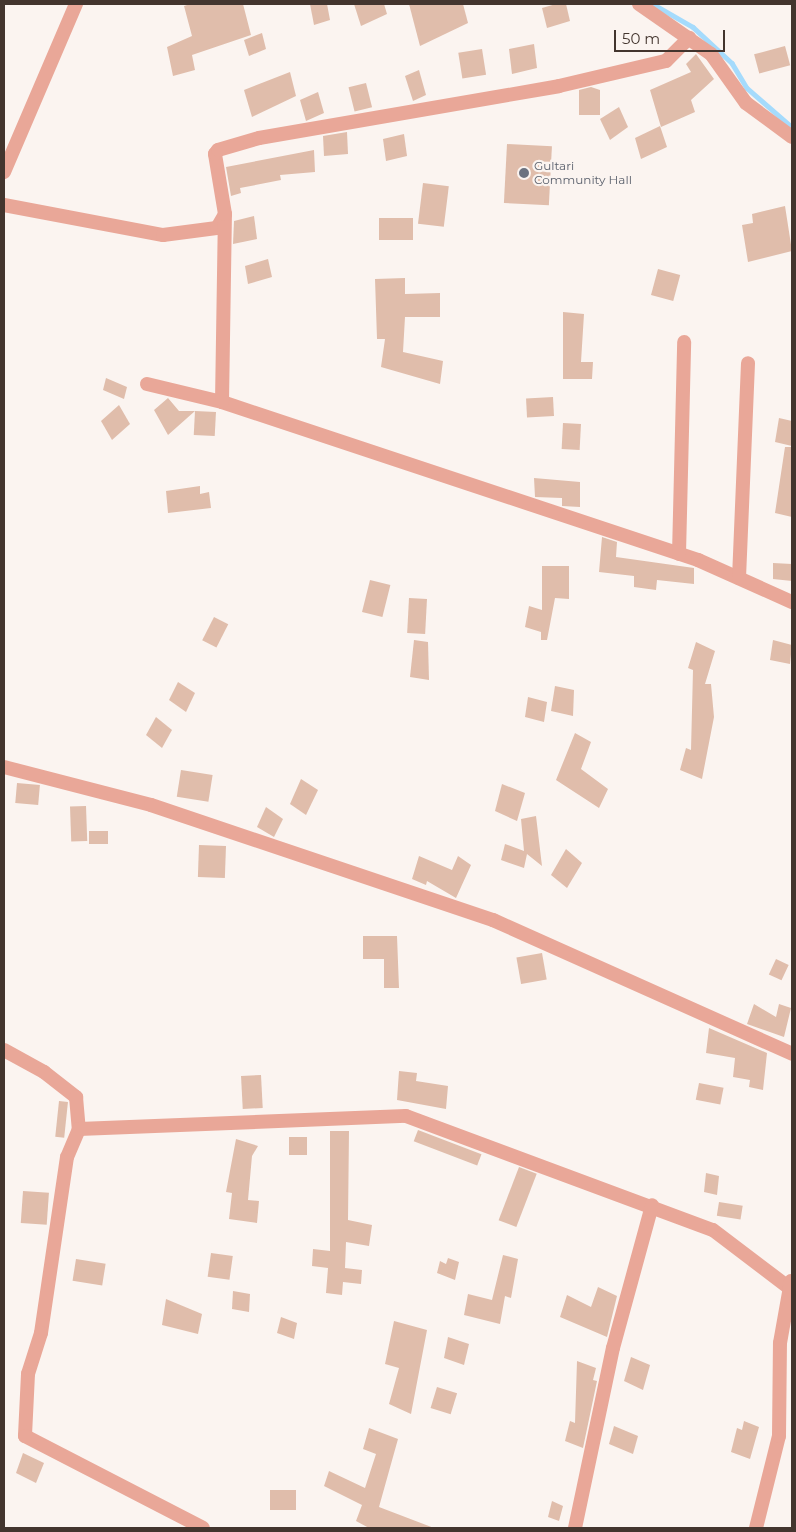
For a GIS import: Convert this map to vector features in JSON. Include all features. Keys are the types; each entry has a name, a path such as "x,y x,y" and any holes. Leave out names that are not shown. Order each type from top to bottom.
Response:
{"street":[{"path":"4,172 76,4"},
{"path":"639,4 711,54 746,103 792,138"},
{"path":"222,402 225,214 215,154 218,150 259,138 559,86 666,61 689,38"},
{"path":"4,205 163,235 217,228 225,214"},
{"path":"679,554 684,342"},
{"path":"739,578 748,364"},
{"path":"147,384 222,402 679,554 792,602"},
{"path":"4,767 151,805 493,920 792,1054"},
{"path":"4,1050 44,1072 76,1096 79,1130 68,1156 41,1333 28,1374 25,1436 203,1528"},
{"path":"79,1130 406,1116 652,1205 712,1230 791,1285 780,1343 779,1436 756,1528"},
{"path":"575,1528 613,1348 652,1205"}],"building":[{"path":"190,4 243,4 251,35 192,55 195,70 173,76 167,47 192,36 184,6"},
{"path":"310,4 327,4 330,20 314,25"},
{"path":"354,4 384,4 387,14 361,26"},
{"path":"409,4 463,4 468,23 420,46"},
{"path":"556,4 566,4 570,21 547,28 542,8"},
{"path":"262,33 266,49 249,56 244,40"},
{"path":"534,44 537,68 512,74 509,49"},
{"path":"785,46 790,65 759,74 754,54"},
{"path":"482,49 486,75 462,78 458,53"},
{"path":"696,54 714,79 691,100 695,112 661,127 650,90 691,72 686,64"},
{"path":"419,70 426,95 413,101 405,76"},
{"path":"290,72 296,96 252,117 244,90"},
{"path":"366,83 372,107 355,112 349,87"},
{"path":"591,87 600,90 600,115 579,115 579,90"},
{"path":"318,92 324,113 306,121 300,100"},
{"path":"619,107 628,127 610,140 600,119"},
{"path":"660,126 667,147 641,159 635,138"},
{"path":"347,132 348,154 324,156 323,136"},
{"path":"404,134 407,156 386,161 383,139"},
{"path":"507,144 552,146 549,205 504,203"},
{"path":"314,150 315,172 280,175 281,180 240,188 241,193 231,196 226,167"},
{"path":"423,183 449,186 444,227 418,224"},
{"path":"785,206 792,251 748,262 742,225 753,223 752,214"},
{"path":"254,216 257,239 233,244 234,221"},
{"path":"379,218 413,218 413,240 379,240"},
{"path":"268,259 272,277 248,284 245,266"},
{"path":"658,269 680,275 673,301 651,295"},
{"path":"405,278 405,294 440,293 440,317 405,317 403,352 443,361 440,384 381,367 385,339 377,339 375,279"},
{"path":"563,312 584,314 581,362 593,362 592,379 563,379"},
{"path":"106,378 127,387 124,399 103,390"},
{"path":"553,397 554,416 527,417 526,398"},
{"path":"168,398 179,411 195,411 168,435 154,410"},
{"path":"119,405 130,424 112,440 101,421"},
{"path":"195,411 216,412 215,436 194,435"},
{"path":"779,418 792,421 792,446 775,442"},
{"path":"563,423 581,424 580,450 562,449"},
{"path":"785,447 792,447 792,517 775,513"},
{"path":"534,478 580,482 580,507 562,506 562,498 535,497"},
{"path":"200,486 200,494 209,492 211,508 168,513 166,491"},
{"path":"602,537 617,542 616,557 694,568 694,584 657,580 656,590 634,587 634,576 599,572"},
{"path":"773,563 792,564 792,581 773,579"},
{"path":"542,566 569,566 569,599 555,598 547,640 541,640 541,632 525,627 529,606 542,610"},
{"path":"370,580 390,585 382,617 362,612"},
{"path":"409,598 427,599 425,634 407,633"},
{"path":"214,617 228,624 216,647 202,640"},
{"path":"414,640 428,642 429,680 410,677"},
{"path":"773,640 792,645 790,664 770,660"},
{"path":"696,642 715,651 705,684 711,684 714,717 702,779 680,770 686,748 691,750 693,670 688,668"},
{"path":"178,682 195,693 186,712 169,700"},
{"path":"555,686 574,690 573,716 551,711"},
{"path":"528,697 547,702 544,722 525,717"},
{"path":"156,717 172,730 162,748 146,735"},
{"path":"575,733 591,742 581,769 608,789 599,808 556,780"},
{"path":"181,770 213,775 208,802 177,797"},
{"path":"301,779 318,790 306,815 290,804"},
{"path":"17,783 40,785 38,805 15,803"},
{"path":"502,784 525,793 517,821 495,811"},
{"path":"86,806 87,841 71,842 70,807"},
{"path":"266,807 283,819 274,837 257,827"},
{"path":"536,816 542,866 527,854 524,868 501,860 505,844 524,851 521,819"},
{"path":"89,831 108,831 108,844 89,844"},
{"path":"199,845 226,846 225,878 198,877"},
{"path":"566,849 582,863 567,888 551,875"},
{"path":"419,856 452,870 458,856 471,865 456,898 427,881 426,885 412,879"},
{"path":"363,936 397,936 399,988 384,988 384,959 363,959"},
{"path":"542,953 547,980 521,984 516,958"},
{"path":"776,959 789,965 782,980 769,974"},
{"path":"754,1004 776,1017 779,1004 791,1008 784,1037 747,1024"},
{"path":"709,1028 767,1053 763,1090 749,1087 750,1080 733,1077 735,1058 706,1053"},
{"path":"399,1071 417,1073 416,1081 448,1086 446,1109 397,1100"},
{"path":"261,1075 263,1108 243,1109 241,1076"},
{"path":"699,1083 724,1088 720,1104 696,1100"},
{"path":"59,1101 68,1102 64,1138 55,1137"},
{"path":"418,1130 481,1154 477,1166 414,1141"},
{"path":"330,1131 349,1131 348,1220 372,1225 369,1246 346,1242 345,1268 362,1270 361,1284 343,1282 342,1295 326,1293 328,1268 312,1266 313,1249 330,1251"},
{"path":"289,1137 307,1137 307,1155 289,1155"},
{"path":"236,1139 258,1146 252,1156 248,1200 259,1201 257,1223 229,1219 232,1193 226,1192"},
{"path":"519,1167 537,1174 516,1227 499,1220"},
{"path":"706,1173 719,1176 717,1195 704,1192"},
{"path":"23,1191 49,1193 47,1225 21,1223"},
{"path":"719,1202 743,1206 741,1220 717,1216"},
{"path":"211,1253 233,1256 229,1280 208,1277"},
{"path":"503,1255 518,1259 511,1298 505,1296 500,1324 464,1315 468,1294 492,1300"},
{"path":"448,1258 459,1262 455,1280 437,1273 440,1261 446,1264"},
{"path":"76,1259 106,1264 102,1285 73,1281"},
{"path":"598,1287 617,1296 607,1337 560,1317 567,1295 591,1307"},
{"path":"233,1291 250,1294 249,1312 232,1309"},
{"path":"166,1299 202,1314 198,1334 162,1325"},
{"path":"281,1317 297,1323 294,1339 277,1333"},
{"path":"394,1321 427,1330 411,1414 389,1404 399,1368 385,1364"},
{"path":"448,1337 469,1344 464,1365 444,1358"},
{"path":"631,1357 650,1365 643,1390 624,1381"},
{"path":"577,1361 596,1368 593,1380 597,1381 583,1448 565,1441 570,1421 575,1423"},
{"path":"437,1387 457,1393 451,1414 431,1408"},
{"path":"744,1421 759,1427 750,1459 731,1452 737,1428 742,1430"},
{"path":"614,1426 638,1436 633,1454 609,1444"},
{"path":"369,1428 398,1439 379,1507 434,1528 369,1528 356,1521 362,1505 324,1486 329,1471 365,1488 376,1454 363,1449"},
{"path":"23,1453 44,1463 36,1483 16,1473"},
{"path":"270,1490 296,1490 296,1510 270,1510"},
{"path":"552,1501 563,1506 559,1521 548,1517"}],"waterway":[{"path":"653,4 693,27 732,63 747,88 792,127"}],"place":[{"name":"Gultari Community Hall","path":"524,173"}]}
